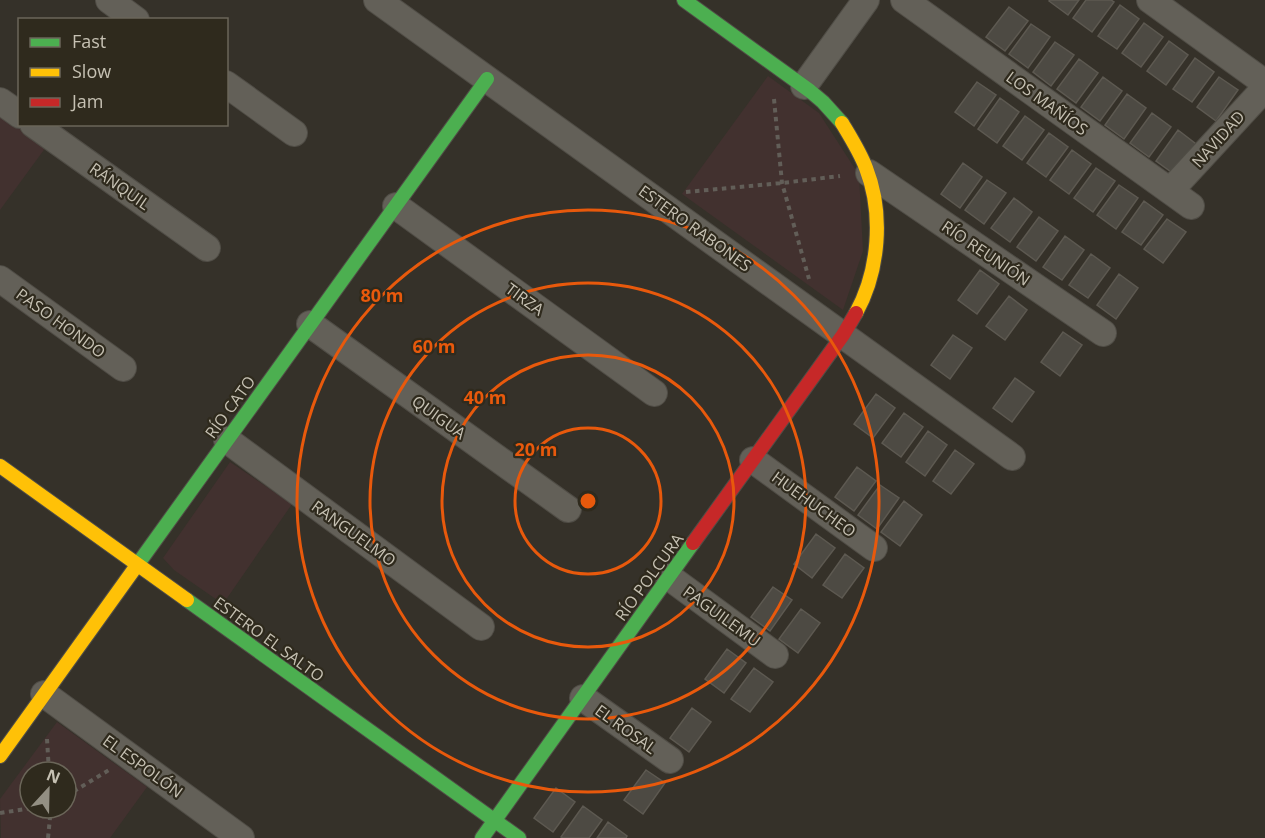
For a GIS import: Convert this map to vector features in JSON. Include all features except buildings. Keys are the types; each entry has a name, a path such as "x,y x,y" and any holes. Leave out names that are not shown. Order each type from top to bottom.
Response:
{"street":[{"path":"109,0 133,18"},
{"name":"ESTERO RABONES","path":"377,0 1012,457"},
{"name":"RÍO POLCURA","path":"482,838 843,335 861,304 873,263 877,215 874,194 869,173 852,137 824,102 684,0"},
{"path":"804,86 866,0"},
{"name":"LOS MAÑÍOS","path":"904,0 1180,199"},
{"path":"1150,0 1265,82"},
{"name":"RÍO CATO","path":"0,756 487,79"},
{"path":"228,85 294,132"},
{"name":"NAVIDAD","path":"1180,199 1265,88"},
{"path":"0,101 18,114"},
{"name":"RÁNQUIL","path":"36,126 207,248"},
{"name":"RÍO REUNIÓN","path":"869,173 1103,333"},
{"name":"TIRZA","path":"396,206 654,393"},
{"name":"PASO HONDO","path":"0,279 123,368"},
{"name":"QUIGUA","path":"310,324 568,509"},
{"name":"RANGUELMO","path":"227,440 481,627"},
{"name":"HUEHUCHEO","path":"753,460 874,548"},
{"name":"ESTERO EL SALTO","path":"0,466 519,838"},
{"name":"PAGUILEMU","path":"669,577 775,655"},
{"name":"EL ESPOLÓN","path":"44,694 241,838"},
{"name":"EL ROSAL","path":"583,698 669,760"}],"path":[{"path":"771,62 782,183 820,319"},
{"path":"650,196 869,173"},
{"path":"78,789 131,758"},
{"path":"0,813 18,810"},
{"path":"48,838 50,820"}],"shaded area":[{"path":"768,76 819,113 859,175 863,251 843,310 682,194"},
{"path":"0,114 46,147 0,210"},
{"path":"230,462 292,504 223,604 174,570 163,558"},
{"path":"57,722 147,787 110,838 1,838 0,799 18,775 18,820 78,820 78,760 29,760"}],"traffic: fast":[{"path":"684,0 810,91 842,123"},
{"path":"135,568 487,79"},
{"path":"482,838 693,543"},
{"path":"187,600 519,838"}],"traffic: slow":[{"path":"842,123 866,168 872,186 877,223 870,279 856,313"},
{"path":"0,466 187,600"},
{"path":"0,756 135,568"}],"traffic: jam":[{"path":"693,543 843,335 856,313"}]}
